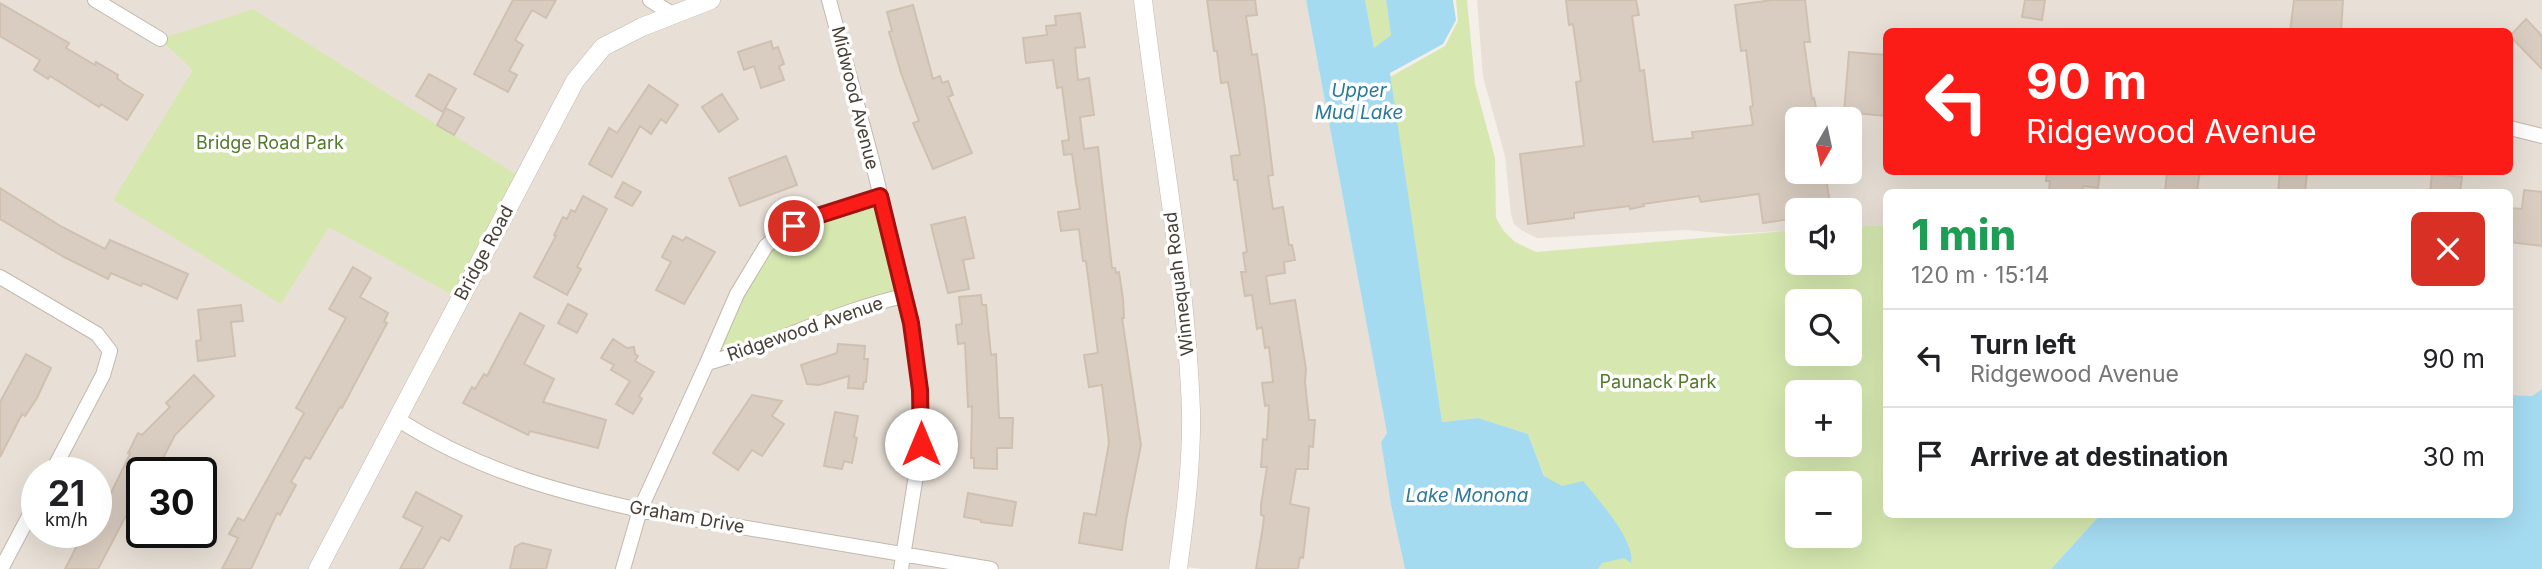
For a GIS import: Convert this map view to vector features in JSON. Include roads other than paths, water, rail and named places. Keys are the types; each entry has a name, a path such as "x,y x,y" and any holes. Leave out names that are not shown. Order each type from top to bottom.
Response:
{"street":[{"path":"95,0 160,40"},
{"path":"650,0 674,15"},
{"name":"Bridge Road","path":"317,569 575,81 603,47 642,27 711,0"},
{"name":"Midwood Avenue","path":"829,0 911,323 920,390 921,444 902,562"},
{"name":"Winnequah Road","path":"1143,0 1186,336 1191,413 1187,505 1178,569"},
{"path":"2513,129 2542,136"},
{"name":"Ridgewood Avenue","path":"623,569 640,510 737,294 766,246 780,234 808,219 880,196"},
{"path":"0,277 97,334 110,351 103,375 60,457"},
{"name":"Ridgewood Avenue","path":"707,363 746,352 878,302 904,296"},
{"name":"Graham Drive","path":"397,419 477,463 542,486 640,510 902,562 991,569"},
{"path":"1,569 21,531"}],"water":[{"path":"1306,0 1365,0 1374,48 1391,35 1386,0 1453,0 1456,20 1443,44 1390,73 1442,422 1478,418 1528,434 1544,476 1562,486 1583,481 1597,498 1628,543 1631,563 1624,558 1602,563 1598,569 1405,569 1381,442 1387,433"},
{"path":"2542,389 2542,569 2051,569 2097,518 2513,518 2513,395 2532,396"}],"water label":[{"name":"Upper Mud Lake","path":"1359,101"},
{"name":"Lake Monona","path":"1467,495"}],"park label":[{"name":"Bridge Road Park","path":"270,143"},
{"name":"Paunack Park","path":"1658,382"}]}
